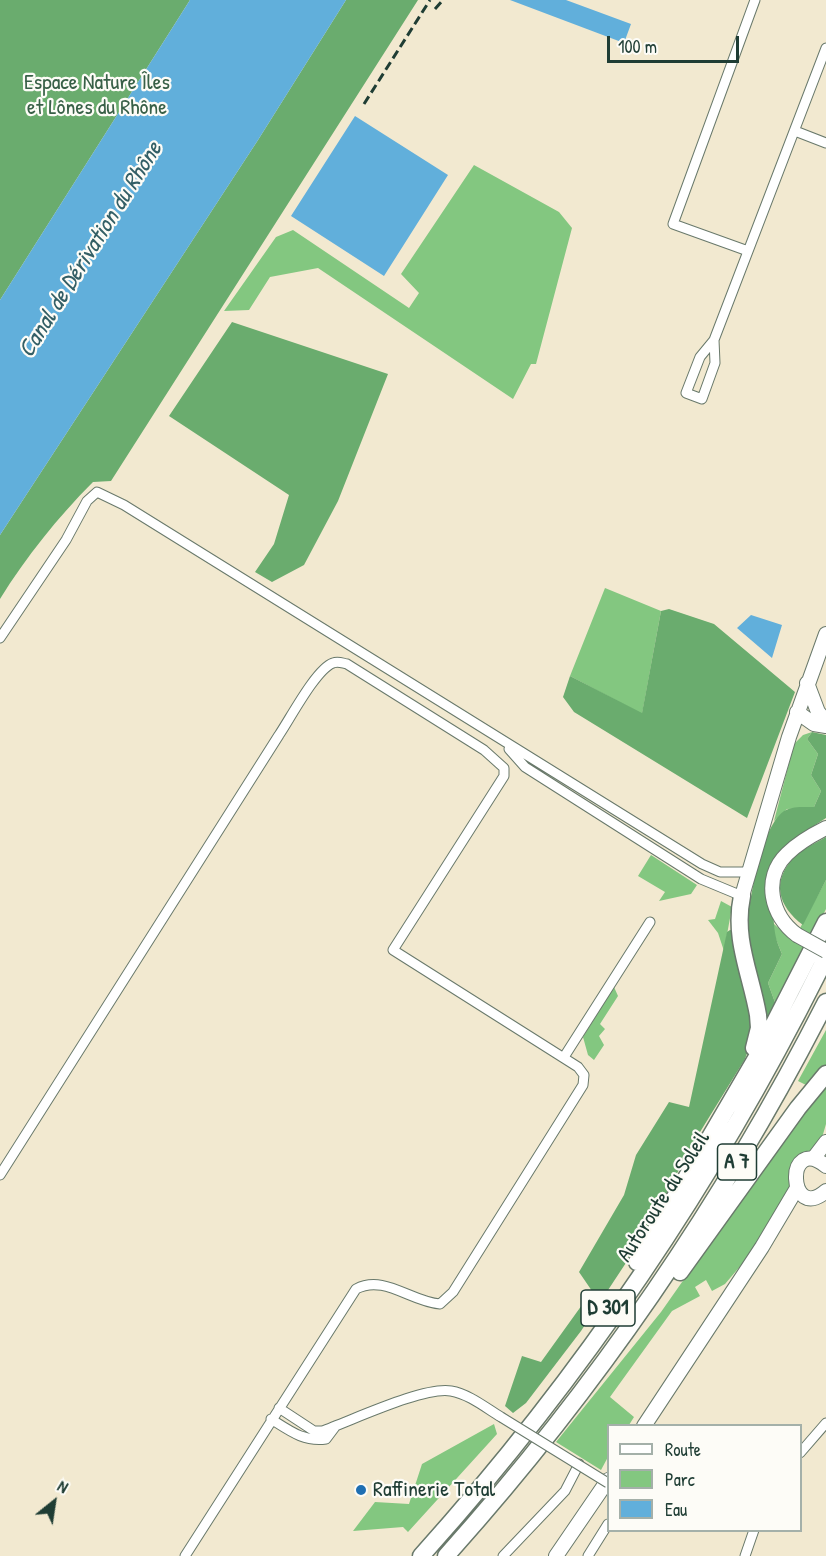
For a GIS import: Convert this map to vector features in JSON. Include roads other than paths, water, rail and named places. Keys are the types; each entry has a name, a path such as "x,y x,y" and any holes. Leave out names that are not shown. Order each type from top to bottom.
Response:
{"highway":[{"path":"733,1098 734,1086 754,1047 759,1028 739,937 742,896"},
{"path":"733,1098 826,922"},
{"name":"Autoroute du Soleil","path":"421,1556 550,1402 636,1283 711,1167 776,1054 826,957"},
{"name":"Autoroute du Soleil","path":"446,1556 568,1410 637,1314 742,1155 826,1002"},
{"path":"637,1314 651,1314 798,1108 826,1074"},
{"name":"D 301","path":"550,1402 666,1215 733,1098"}],"main road":[{"path":"742,896 789,737 814,662 826,634"},
{"path":"807,683 821,721"},
{"path":"798,709 821,721"},
{"path":"789,737 821,721"},
{"path":"826,828 787,853 775,873 772,893 775,908 783,921 797,935 826,951"},
{"path":"645,1424 762,1247 816,1193 794,1172 805,1161 820,1162 826,1142"},
{"path":"556,1556 607,1485"}],"street":[{"path":"748,252 673,224 755,0"},
{"path":"714,340 716,363 702,399 686,393 700,357 714,340 826,48"},
{"path":"795,131 826,143"},
{"path":"0,638 66,540 87,501 97,492 134,511 711,870 748,872"},
{"path":"0,1175 315,681 331,663 347,664 484,750 504,768 504,776 486,806 393,950 564,1057 584,1075 583,1085 453,1292 440,1304 424,1303 382,1285 368,1283 356,1289 185,1556"},
{"path":"502,741 525,767 701,879 742,896"},
{"path":"564,1057 650,922"},
{"path":"279,1408 314,1431 335,1427 411,1397 441,1390 467,1396 607,1481"},
{"path":"271,1419 299,1437 313,1441 326,1439 335,1427"},
{"path":"802,1452 826,1423"},
{"path":"503,1556 565,1491 579,1464"},
{"path":"588,1556 607,1527"},
{"path":"745,1556 753,1532"}],"water":[{"name":"Canal de Dérivation du Rhône","path":"190,0 346,0 258,140 0,535 0,300"},
{"path":"510,0 566,0 631,24 624,43"},
{"path":"355,116 448,175 384,276 291,216"},
{"path":"751,615 782,625 772,658 737,628"}],"railway":[{"path":"364,104 430,0"},
{"path":"435,9 443,0"}],"place":[{"name":"Raffinerie Total","path":"361,1490"}],"park label":[{"name":"Espace Nature Îles et Lônes du Rhône","path":"97,96"}]}
